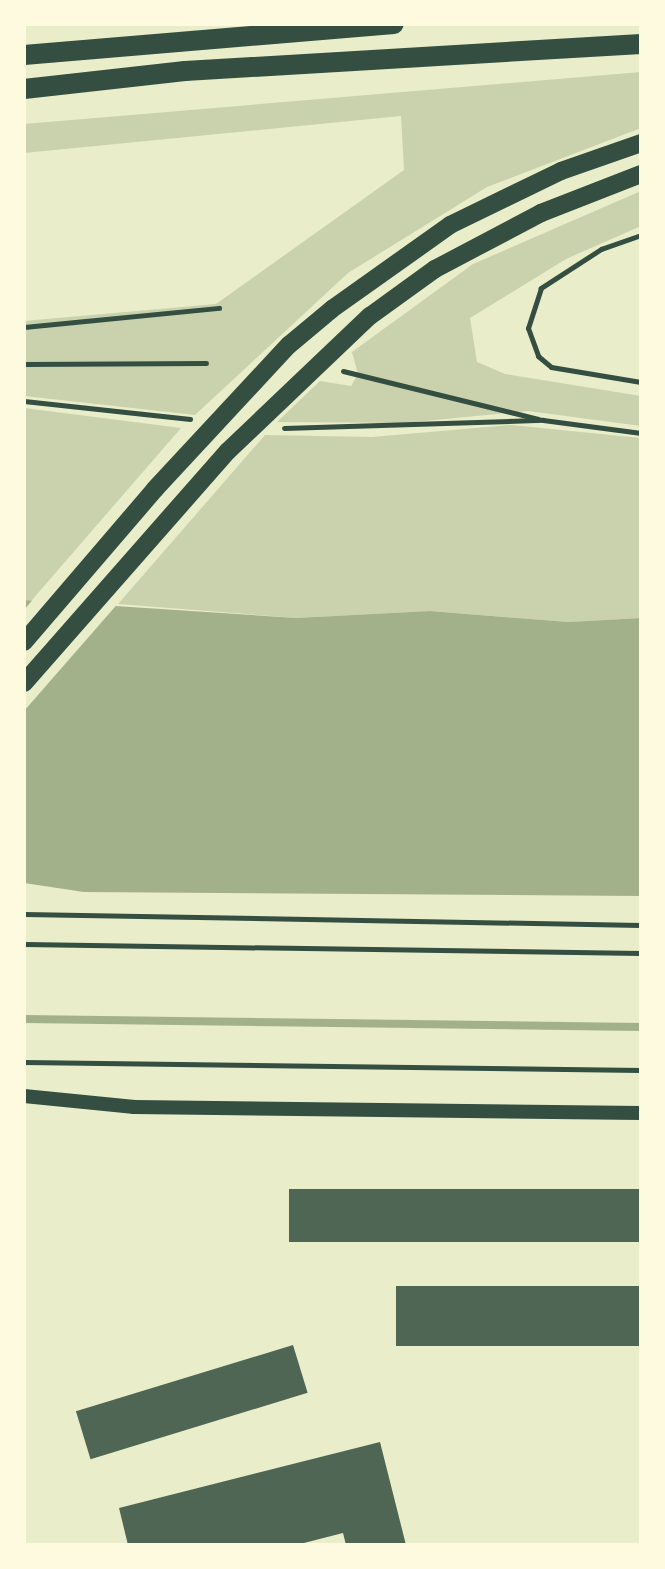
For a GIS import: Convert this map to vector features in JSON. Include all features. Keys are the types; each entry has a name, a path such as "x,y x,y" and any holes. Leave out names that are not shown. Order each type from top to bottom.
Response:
{"highway":[{"path":"24,55 394,24"},
{"path":"24,89 185,71 641,44"},
{"path":"24,642 289,345 450,225 561,171 641,143"},
{"path":"24,683 315,362 435,269 541,213 641,174"}],"street":[{"path":"24,1096 134,1107 641,1113"}],"lane":[{"path":"641,235 601,249 541,288 528,328 538,356 551,367 641,382"}],"path":[{"path":"24,327 219,308"},
{"path":"315,362 355,380 543,420 641,433"},
{"path":"24,364 206,363"},
{"path":"24,401 204,421"},
{"path":"273,428 543,420"},
{"path":"24,914 641,925"},
{"path":"24,944 641,953"},
{"path":"24,1062 641,1070"}],"shaded area":[{"path":"641,72 641,128 487,187 348,273 195,415 24,396 24,321 216,304 404,170 401,116 24,153 24,124"},
{"path":"641,191 641,226 566,259 470,318 477,362 505,374 641,396 641,426 528,411 404,423 277,422 320,381 351,386 358,374 352,352 473,264"},
{"path":"24,408 181,428 32,600 24,600"},
{"path":"511,425 641,438 641,618 568,622 430,611 296,618 118,604 265,435 372,437"},
{"path":"24,600 296,618 430,611 568,622 641,618 641,896 84,892 24,883"}],"pier":[{"path":"36,596 121,600 24,711 24,610"}],"building":[{"path":"289,1189 641,1189 641,1242 289,1242"},
{"path":"396,1286 641,1286 641,1346 396,1346"},
{"path":"293,1345 308,1393 91,1459 76,1411"},
{"path":"380,1442 406,1545 346,1545 343,1533 296,1545 128,1545 119,1508"}],"waterway":[{"path":"24,1019 641,1027"}]}
